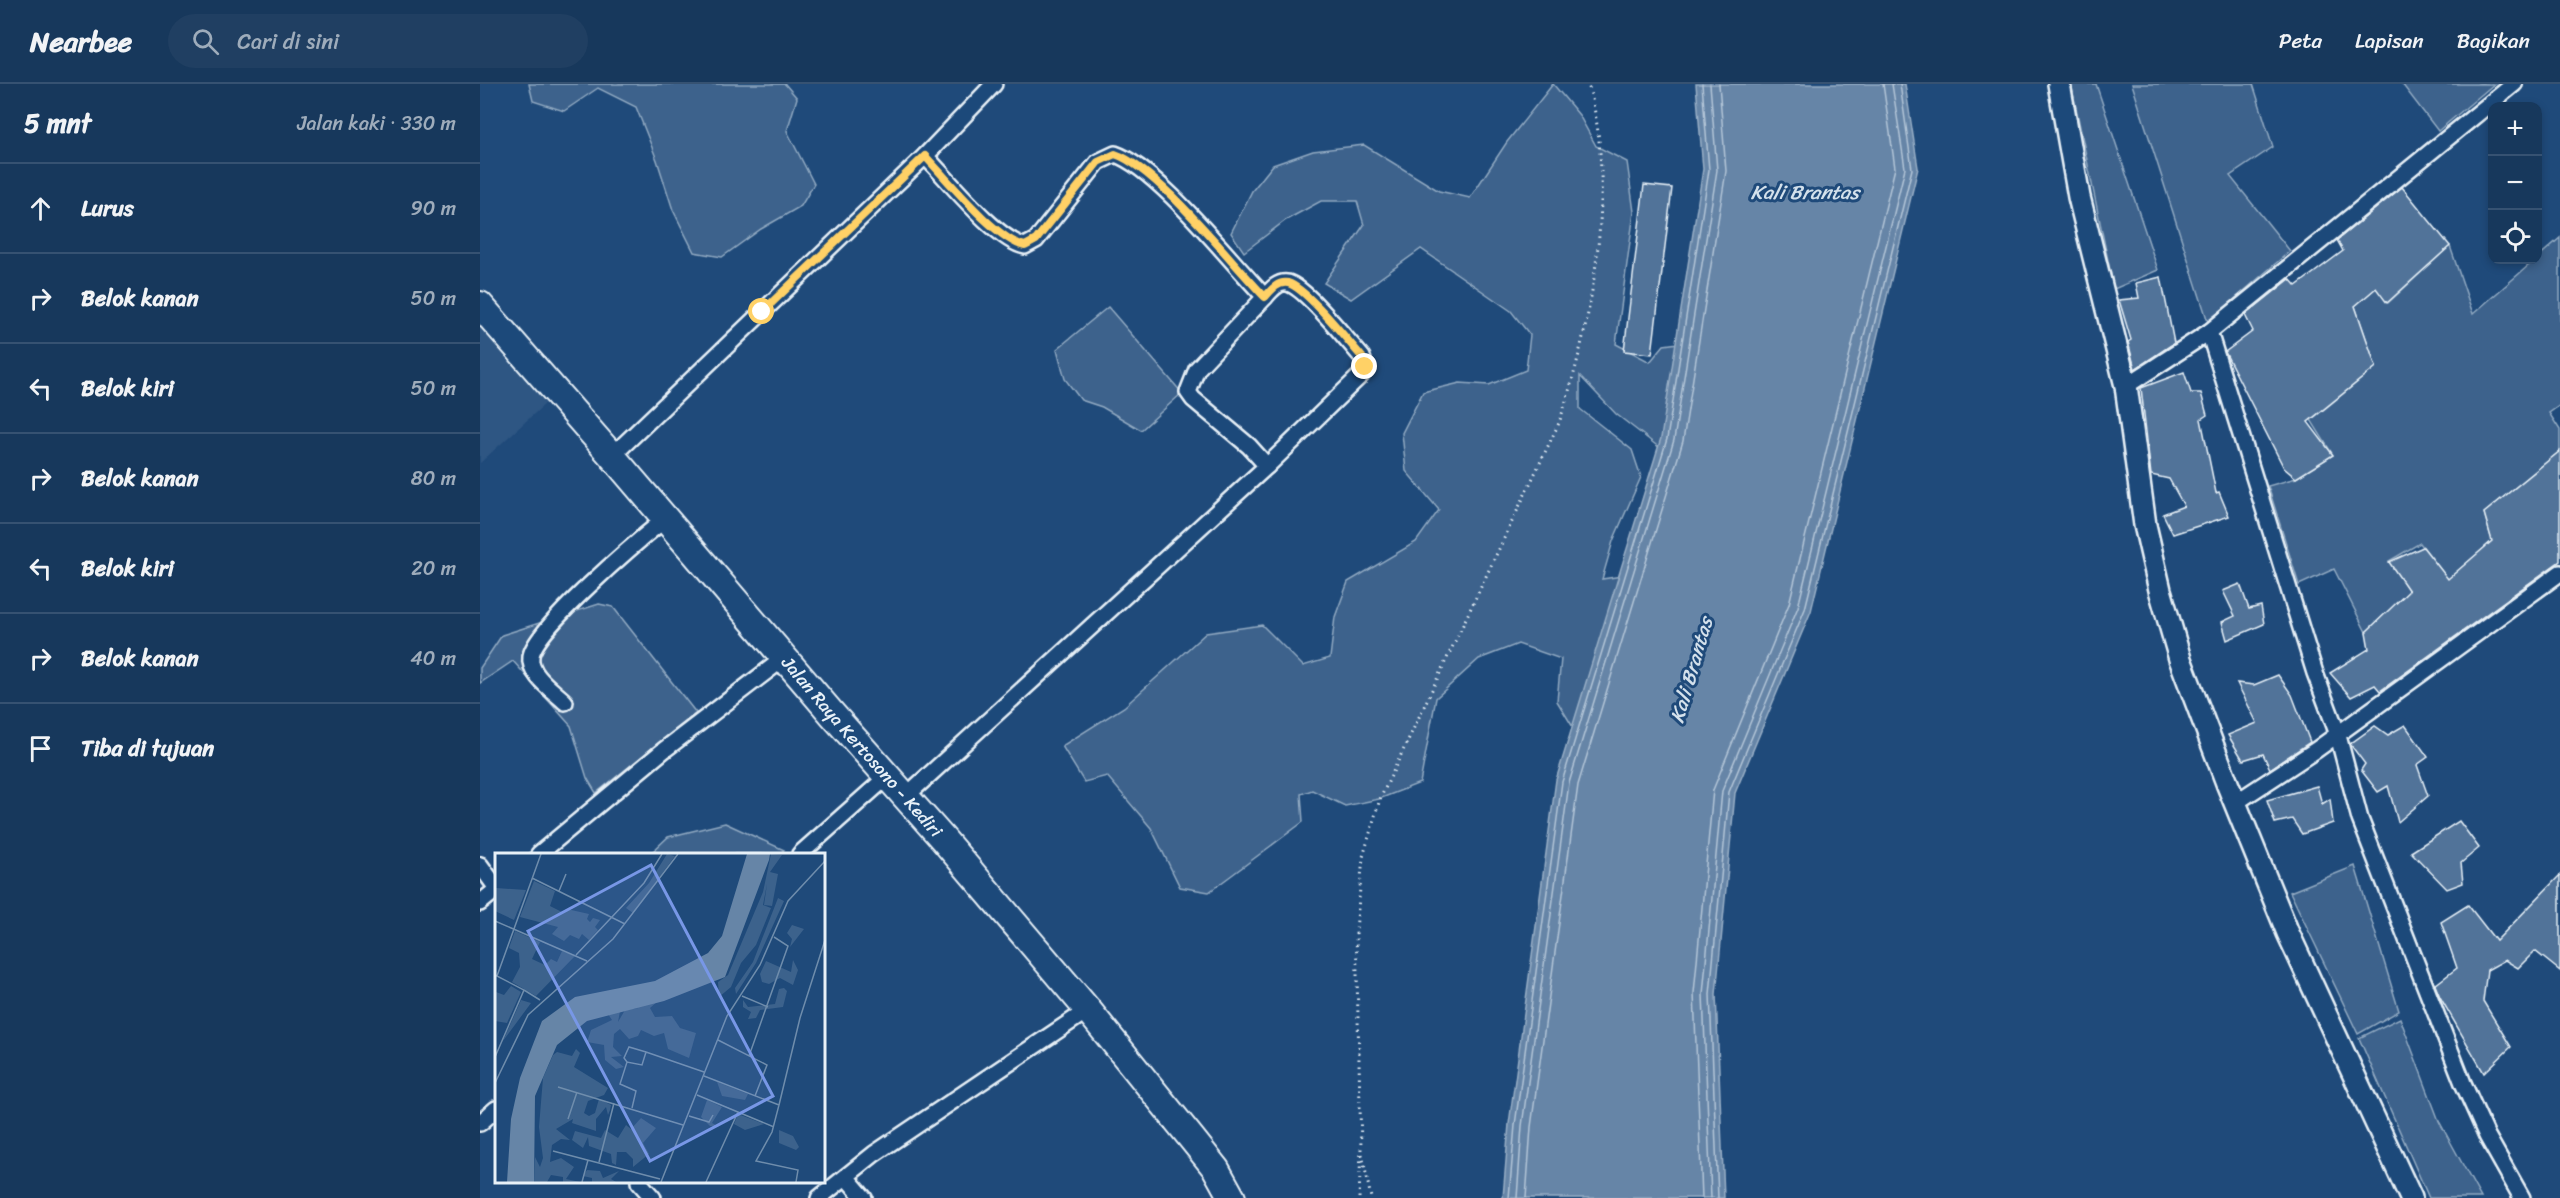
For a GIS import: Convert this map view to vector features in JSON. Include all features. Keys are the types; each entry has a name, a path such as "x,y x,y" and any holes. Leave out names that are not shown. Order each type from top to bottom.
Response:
{"highway":[{"name":"Jalan Raya Kertosono - Kediri","path":"480,305 1088,1010 1216,1169 1232,1198"}],"main road":[{"path":"2059,84 2079,197 2126,386 2145,525 2160,590 2180,658 2235,803 2288,933 2411,1198"}],"street":[{"path":"612,456 925,156 994,84"},
{"path":"2126,386 2209,332 2514,84"},
{"path":"925,156 995,229 1016,244 1025,246 1036,240 1098,162 1115,154 1123,157 1135,163 1171,197 1265,297"},
{"path":"906,797 1267,466 1361,375 1365,367 1362,357 1303,291 1287,283 1276,285 1197,369 1188,392 1193,399 1249,446 1267,466"},
{"path":"2209,332 2361,819 2463,1083 2487,1136 2522,1198"},
{"path":"566,702 532,668 531,656 535,646 564,610 665,519"},
{"path":"2235,803 2316,750 2560,573"},
{"path":"541,853 663,750 784,658"},
{"path":"802,853 888,776"},
{"path":"480,865 495,887"},
{"path":"480,903 495,889"},
{"path":"819,1198 883,1147 1088,1010"},
{"path":"480,1123 495,1110"},
{"path":"846,1177 864,1198"},
{"path":"640,1183 652,1198"}],"path":[{"path":"1359,1198 1361,1149 1356,930 1363,856 1380,799 1559,423 1574,380 1599,235 1602,184 1594,104 1588,84"},
{"path":"1361,1149 1371,1198"}],"shaded area":[{"path":"529,84 785,84 797,98 787,131 814,184 801,206 761,229 722,257 694,252 673,210 657,160 636,107 598,88 564,111 533,101"},
{"path":"1553,84 1579,115 1596,146 1627,162 1634,212 1616,344 1650,362 1664,345 1701,340 1678,462 1616,414 1580,376 1580,409 1632,450 1641,477 1613,541 1602,579 1649,572 1579,737 1557,701 1561,659 1518,644 1479,659 1436,698 1420,783 1379,799 1345,806 1312,790 1301,794 1303,822 1209,892 1180,887 1151,828 1107,776 1084,782 1062,746 1124,707 1206,633 1262,625 1303,666 1330,658 1335,617 1348,582 1416,542 1439,510 1406,471 1402,433 1423,392 1460,383 1489,385 1526,370 1530,335 1511,311 1421,249 1351,299 1324,283 1364,225 1357,201 1321,201 1286,220 1244,252 1231,233 1252,191 1273,165 1313,151 1364,145 1439,191 1470,198 1507,142"},
{"path":"2071,84 2096,84 2158,270 2114,289"},
{"path":"2132,84 2253,84 2273,147 2230,176 2290,251 2208,322"},
{"path":"2402,84 2494,84 2438,131"},
{"path":"2560,238 2560,405 2549,413 2560,430 2560,451 2484,513 2492,541 2448,579 2420,543 2389,561 2409,591 2366,632 2334,569 2299,585 2268,486 2296,478 2333,455 2311,420 2376,367 2355,306 2376,288 2388,303 2450,246 2473,314 2530,264 2542,264 2542,254"},
{"path":"1108,307 1182,393 1141,430 1102,407 1081,400 1065,379 1057,349"},
{"path":"480,324 546,403 480,463"},
{"path":"599,604 613,607 696,713 596,793 587,778 571,726 513,661 480,683 480,668 502,635"},
{"path":"725,823 784,850 780,853 651,853 668,837"},
{"path":"2355,866 2399,1011 2358,1034 2290,892"},
{"path":"2400,1018 2439,1121 2481,1198 2429,1198 2359,1038"}],"water":[{"name":"Kali Brantas","path":"1696,84 1905,84 1918,168 1811,611 1735,793 1716,994 1724,1198 1503,1198 1509,1124 1556,780 1661,438 1703,169"}],"building":[{"path":"1644,185 1672,188 1652,354 1624,351"},
{"path":"2402,187 2450,246 2387,303 2376,288 2355,306 2376,367 2308,422 2333,455 2296,478 2284,468 2225,352 2253,331 2245,315 2290,279 2296,286 2343,251 2337,240"},
{"path":"2161,277 2174,343 2135,369 2128,342 2131,340 2119,300 2139,298 2136,283"},
{"path":"2184,372 2191,393 2201,393 2207,415 2201,419 2216,493 2219,492 2229,516 2173,534 2163,514 2184,506 2169,479 2151,475 2141,388"},
{"path":"2560,451 2560,561 2380,691 2375,685 2351,697 2330,673 2369,649 2366,632 2409,591 2389,562 2423,547 2448,579 2492,541 2484,513"},
{"path":"2240,584 2249,609 2261,606 2264,624 2227,640 2222,622 2235,616 2223,591"},
{"path":"2278,675 2292,695 2310,742 2270,769 2263,754 2243,760 2228,735 2257,723 2237,683 2254,685"},
{"path":"2405,725 2428,757 2417,765 2428,796 2398,822 2388,786 2378,792 2361,770 2365,764 2350,744 2375,726 2388,735"},
{"path":"2317,786 2322,804 2330,799 2333,823 2302,834 2292,819 2275,823 2267,800"},
{"path":"2459,821 2479,848 2461,863 2463,883 2447,889 2411,852"},
{"path":"2560,875 2560,971 2535,951 2518,968 2505,960 2487,970 2483,1001 2511,1047 2484,1073 2435,985 2457,968 2441,922 2468,905 2496,941"}],"route":[{"path":"762,312 925,156 995,229 1016,244 1025,246 1036,240 1098,162 1115,154 1135,163 1171,197 1265,297 1276,285 1287,283 1303,291 1362,357 1365,367"}]}
